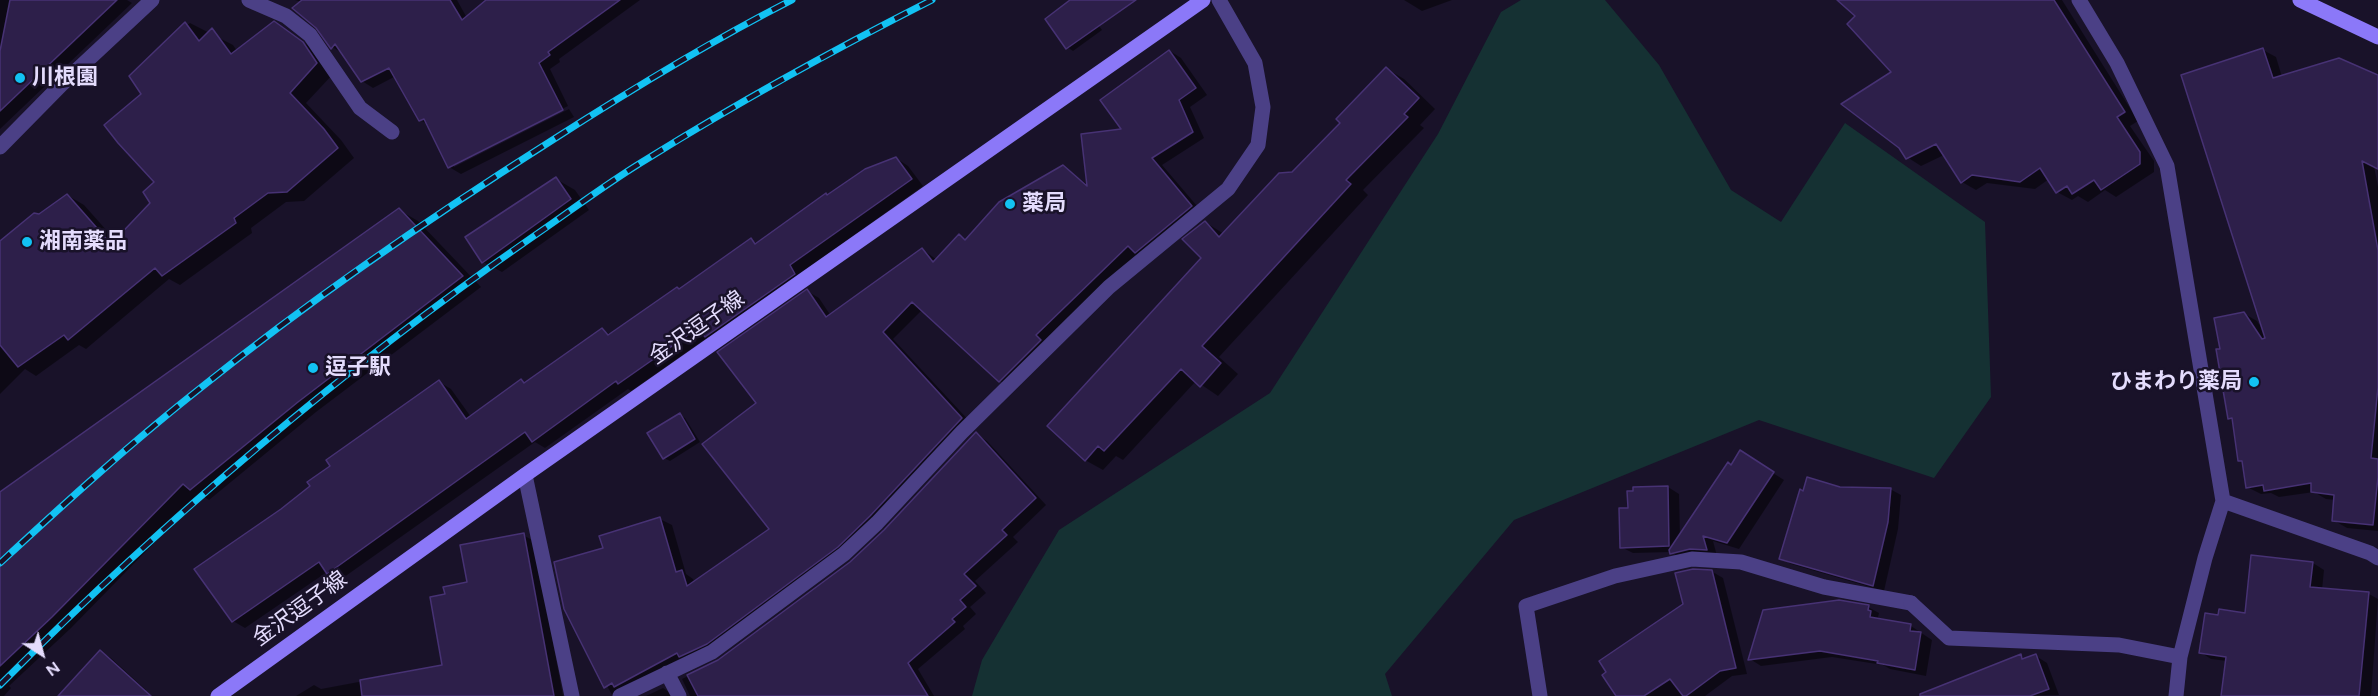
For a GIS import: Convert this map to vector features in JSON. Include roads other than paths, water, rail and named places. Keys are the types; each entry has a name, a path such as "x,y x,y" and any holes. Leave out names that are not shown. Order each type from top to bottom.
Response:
{"main road":[{"name":"金沢逗子線","path":"219,696 525,475 1203,0"},
{"path":"2300,0 2378,37"}],"street":[{"path":"0,147 62,84 152,0"},
{"path":"249,0 286,16 310,35 360,108 392,132"},
{"path":"620,696 712,652 844,554 877,523 962,432 1109,287 1228,189 1258,145 1263,107 1255,63 1231,17 1219,0"},
{"path":"2079,0 2117,63 2167,166 2223,501 2205,558 2180,657 2176,696"},
{"path":"525,475 572,696"},
{"path":"2223,501 2378,558"},
{"path":"1540,696 1526,606 1615,576 1692,559 1741,562 1824,587 1911,603 1949,638 2119,645 2180,657"},
{"path":"667,673 679,696"}],"railway":[{"path":"0,563 151,428 330,289 462,199 610,104 700,50 792,0"},
{"path":"0,685 62,624 190,506 322,394 460,288 647,159 788,76 932,0"}],"place":[{"name":"川根園","path":"20,78"},
{"name":"薬局","path":"1010,204"},
{"name":"湘南薬品","path":"27,242"},
{"name":"逗子駅","path":"313,368"},
{"name":"ひまわり薬局","path":"2254,382"}]}
